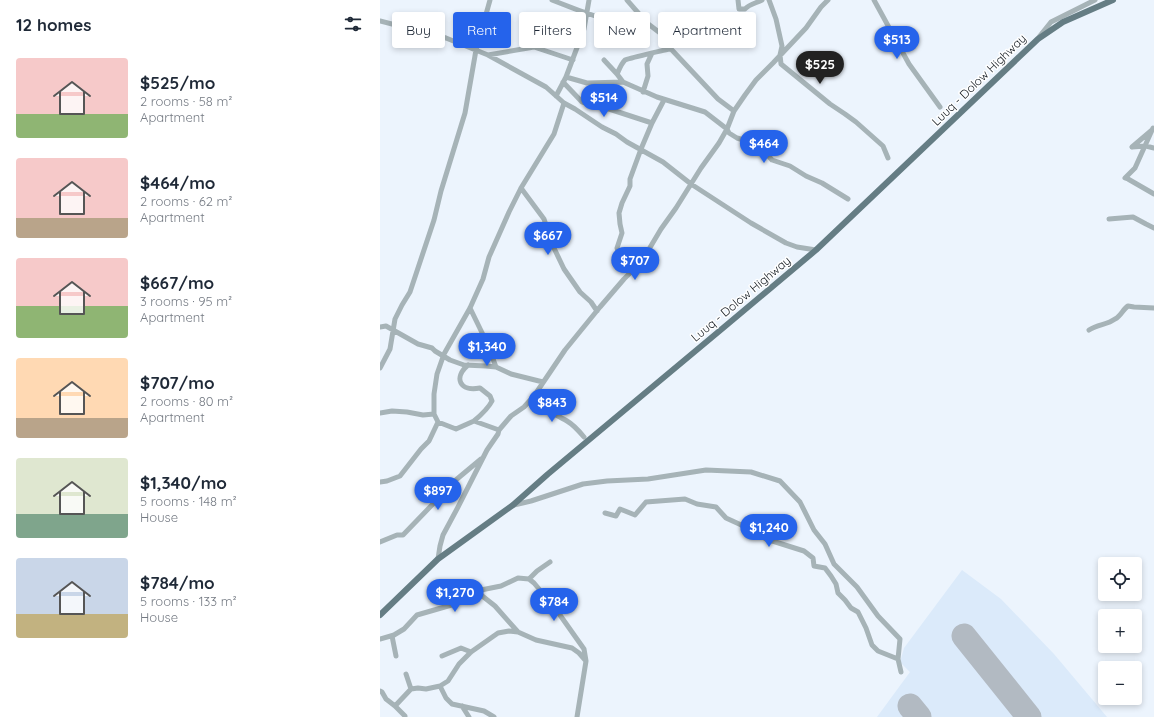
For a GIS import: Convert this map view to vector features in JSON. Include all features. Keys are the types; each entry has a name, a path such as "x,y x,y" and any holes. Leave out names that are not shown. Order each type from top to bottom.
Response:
{"main road":[{"name":"Luuq - Dolow Highway","path":"380,615 438,559 513,505 816,250 1038,39 1063,22 1113,0"}],"street":[{"path":"380,368 390,348 395,319 410,292 434,220 442,185 465,113 476,50 490,0"},
{"path":"552,0 583,12"},
{"path":"589,0 586,13 594,15"},
{"path":"627,0 637,12"},
{"path":"738,0 739,9 746,9 748,6 756,4 762,0"},
{"path":"770,0 782,46 780,55 781,64 830,104 856,122 883,146 888,158"},
{"path":"438,559 443,535 483,457 499,430 511,416 524,407 531,399 566,350 597,311 624,279 642,261 661,229 719,143 727,129 734,111 756,80 806,28 828,0"},
{"path":"874,0 909,64 940,106"},
{"path":"1038,39 1051,22 1095,0"},
{"path":"380,22 446,38 488,55 546,87 564,103 663,162 691,184 751,223 786,243 797,247 816,250"},
{"path":"650,25 664,36 671,49 718,99 734,111"},
{"path":"488,55 534,47 573,60"},
{"path":"556,96 565,80 577,48"},
{"path":"617,74 626,59 671,49"},
{"path":"643,92 648,76 647,64 652,53"},
{"path":"604,60 623,82 664,100 705,112 727,129 729,133 760,148 772,160 790,166 848,199"},
{"path":"565,80 587,83 623,82"},
{"path":"565,80 582,102 652,123"},
{"path":"642,261 636,261 618,251 617,248 622,233 619,213 622,202 630,186 630,179 641,149 664,100"},
{"path":"468,365 463,370 460,377 461,383 466,388 472,390 480,388 490,396 492,401 486,410 474,421 456,429 438,422 434,414 434,394 437,374 444,356 470,308 483,279 489,257 499,233 521,188 554,134 564,103"},
{"path":"1154,128 1132,146 1146,146 1154,148"},
{"path":"1154,128 1135,168 1124,178 1154,194"},
{"path":"521,188 544,219 550,240 564,270 580,292 591,302 597,311"},
{"path":"1109,219 1133,217 1154,228"},
{"path":"1089,330 1116,319 1128,306 1154,308"},
{"path":"470,308 488,345 496,367"},
{"path":"380,327 386,326 418,344 432,348 450,360 464,365 496,367 511,374 543,382"},
{"path":"531,399 536,404 568,421 576,427 584,437"},
{"path":"380,413 407,412 422,415 434,414"},
{"path":"474,421 499,430"},
{"path":"380,482 400,476 429,441 438,422"},
{"path":"380,542 397,535 403,535 457,479 483,457"},
{"path":"513,505 531,501 583,484 648,479 706,470 751,472 780,481 800,502 814,530 825,544 834,564 857,587 878,616 900,639 898,659 901,672"},
{"path":"604,513 616,516 620,508 635,515 646,502 685,499 696,504 716,507 726,518 750,529 766,539 804,551 813,558 814,566 825,568 832,576 838,593 851,608 858,612 872,645 878,651 898,659"},
{"path":"529,579 550,562"},
{"path":"380,639 392,636 404,629 417,614 455,604 476,591 501,586 518,578 529,579 555,608 584,649 586,661 577,717"},
{"path":"476,591 495,606 518,632"},
{"path":"395,706 411,689 426,689 440,686 448,681 459,664 471,652 498,633 509,631 518,632 536,640 572,648 586,661"},
{"path":"392,636 396,656"},
{"path":"442,656 461,648 471,652"},
{"path":"406,674 411,689"},
{"path":"440,686 448,701 452,704 484,711 494,717"},
{"path":"380,691 386,700 395,706 406,717"},
{"path":"462,706 469,717"}],"shaded area":[{"path":"962,570 1001,599 1054,654 1107,717 877,717 910,672 900,662 904,648"}],"runway":[{"path":"964,636 1029,717"},
{"path":"910,706 919,717"}]}
